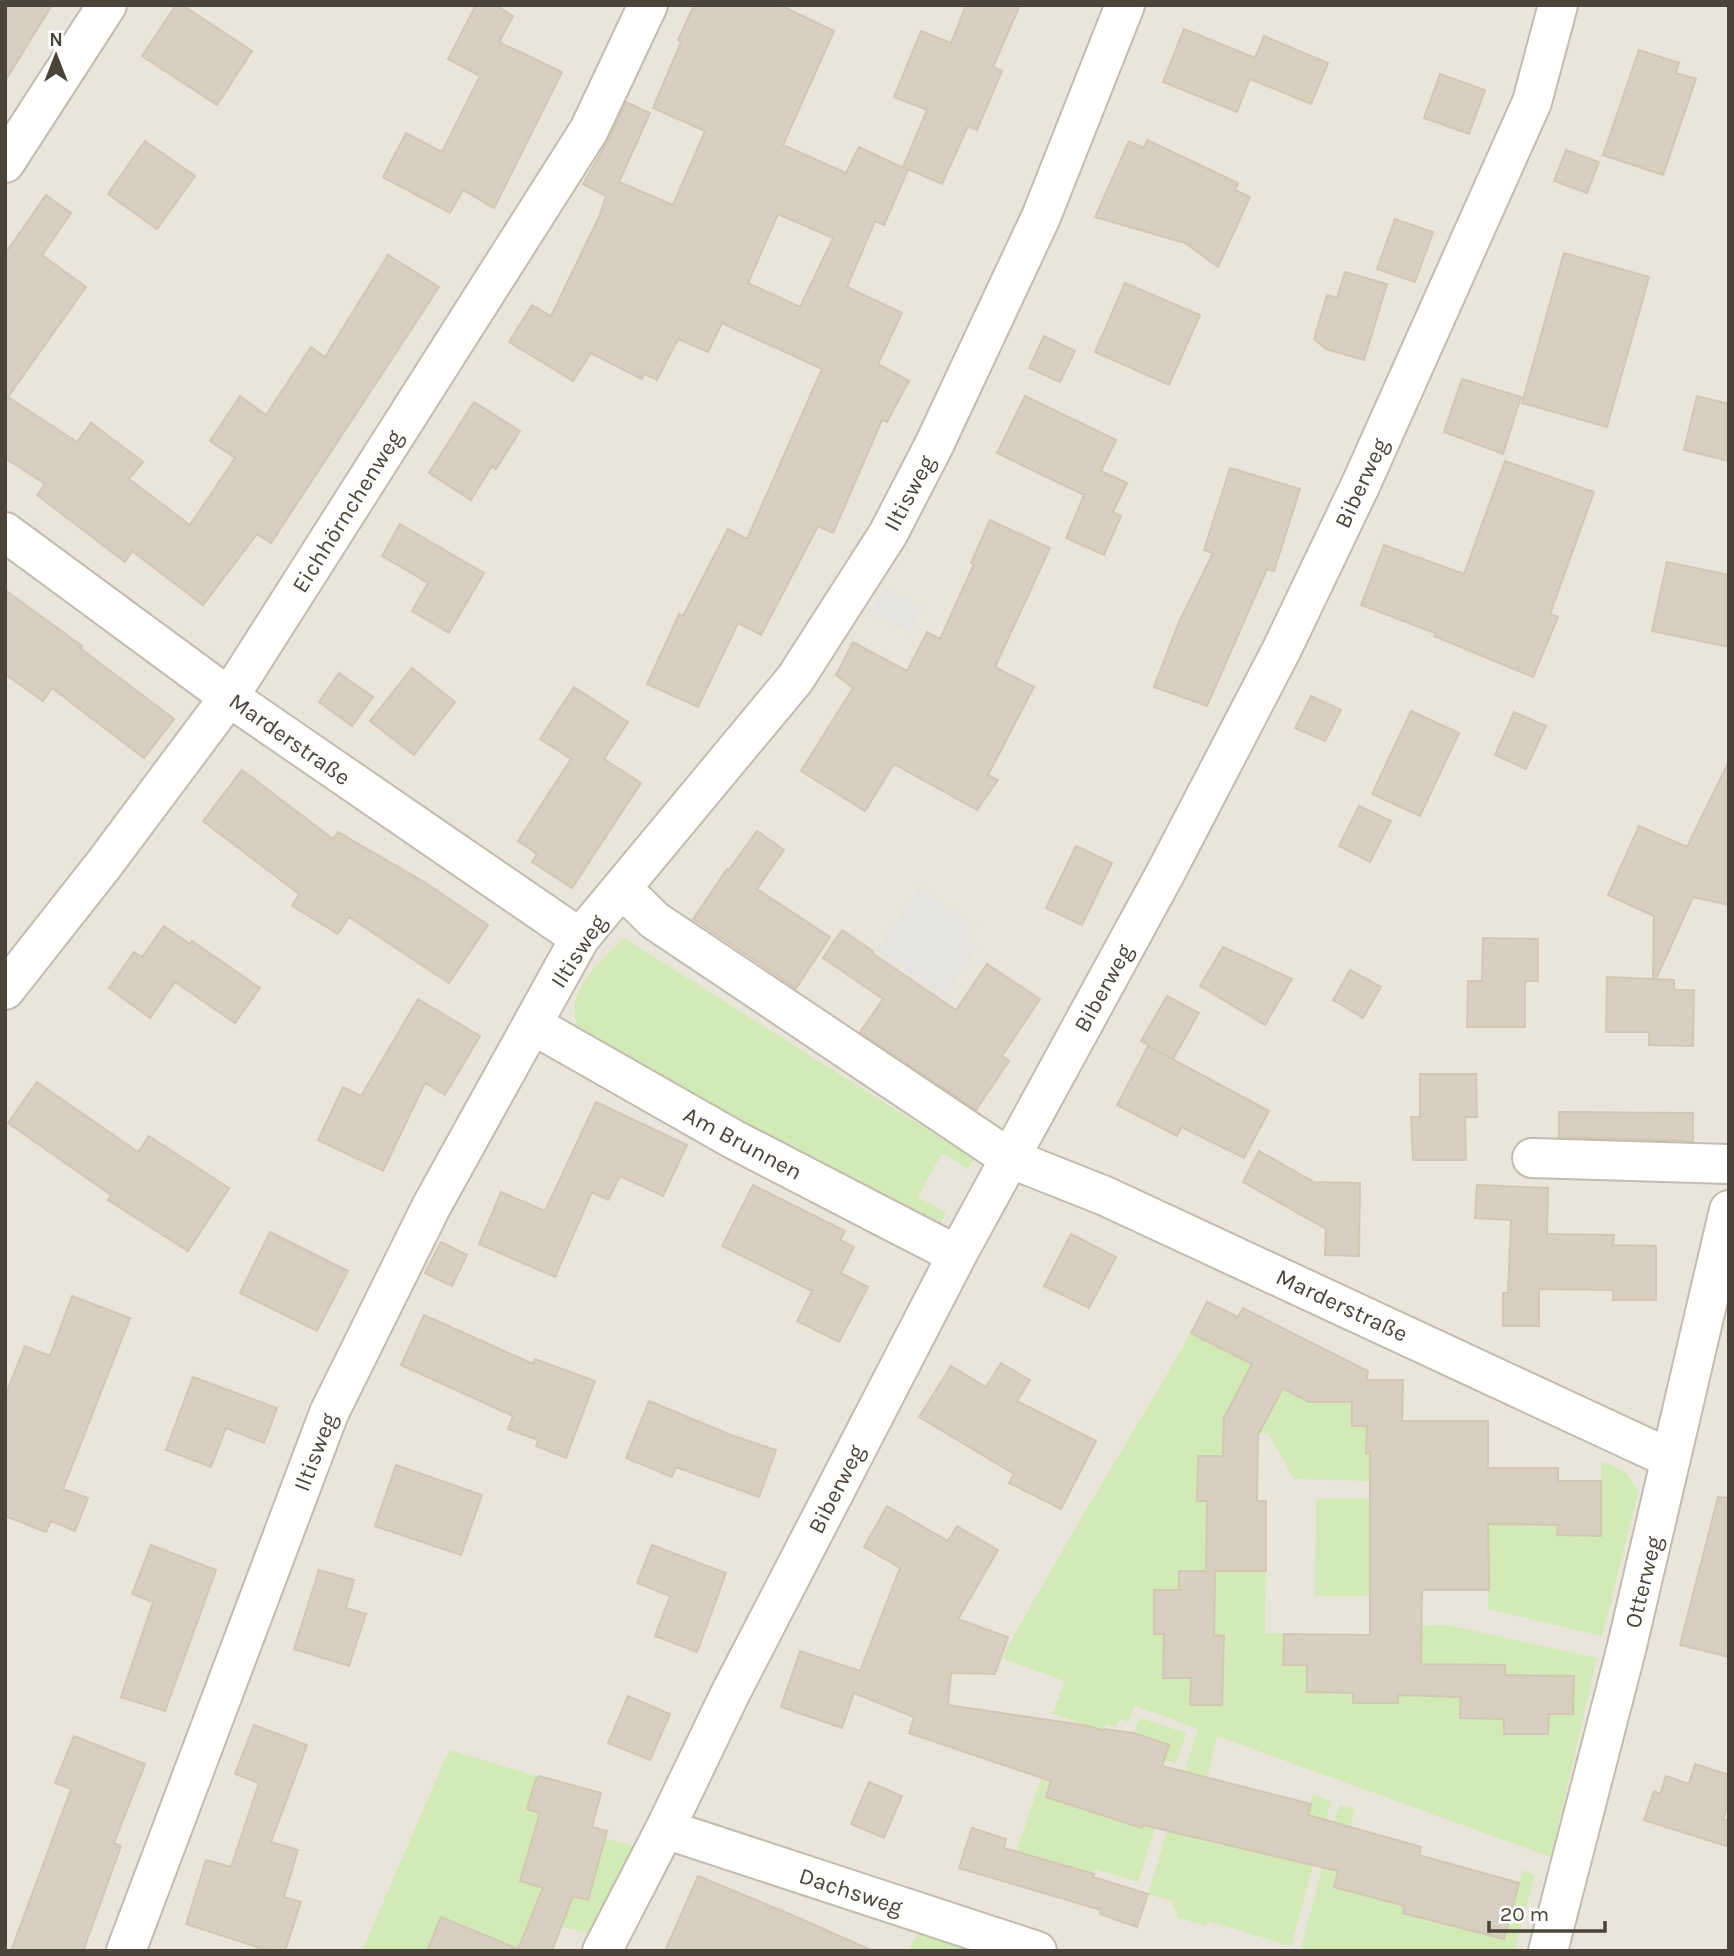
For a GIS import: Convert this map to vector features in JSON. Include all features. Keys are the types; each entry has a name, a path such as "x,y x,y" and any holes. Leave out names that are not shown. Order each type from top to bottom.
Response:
{"street":[{"path":"5,163 107,5"},
{"name":"Eichhörnchenweg","path":"5,989 105,863 229,697 589,130 648,5"},
{"name":"Iltisweg","path":"126,1951 329,1413 431,1208 580,938 795,679 888,534 934,445 1041,217 1125,5"},
{"name":"Biberweg","path":"601,1951 665,1829 730,1694 957,1255 1166,872 1282,649 1361,484 1532,102 1558,5"},
{"name":"Marderstraße","path":"5,532 229,697 580,938"},
{"path":"620,892 637,903 654,920 1009,1158"},
{"name":"Am Brunnen","path":"533,1025 733,1139 957,1255"},
{"name":"Marderstraße","path":"1009,1158 1105,1196 1671,1459"},
{"path":"1532,1158 1729,1164"},
{"name":"Otterweg","path":"1548,1951 1630,1637 1729,1210"},
{"name":"Dachsweg","path":"665,1829 1037,1951"}],"shaded area":[{"path":"5,5 1729,5 1729,1951 5,1951"},
{"path":"884,587 924,607 910,633 871,612"},
{"path":"919,887 977,926 966,942 977,949 945,996 877,950"}],"green space":[{"path":"624,938 974,1159 968,1169 942,1153 918,1197 946,1213 938,1229 581,1032 575,1019 578,993 594,969"},
{"path":"1191,1333 1222,1349 1228,1336 1259,1351 1235,1397 1268,1415 1283,1388 1305,1400 1352,1402 1353,1426 1367,1426 1366,1452 1372,1453 1372,1481 1294,1479 1268,1433 1224,1433 1223,1456 1198,1457 1197,1500 1207,1501 1206,1544 1235,1544 1234,1571 1266,1571 1265,1633 1284,1634 1283,1665 1307,1665 1307,1692 1353,1693 1354,1703 1398,1703 1399,1680 1421,1626 1448,1625 1597,1658 1551,1857 1217,1736 1207,1778 1296,1861 1313,1794 1331,1801 1291,1946 1208,1921 1206,1926 1176,1917 1178,1912 1173,1909 1174,1902 1148,1894 1198,1729 1134,1705 1128,1722 1119,1719 1116,1727 1106,1724 1103,1731 1053,1714 1064,1681 1002,1658"},
{"path":"1601,1461 1624,1472 1632,1480 1638,1494 1602,1636 1488,1609 1488,1499 1515,1525 1558,1525 1557,1534 1601,1536"},
{"path":"1316,1499 1370,1499 1370,1596 1315,1596"},
{"path":"1140,1718 1186,1733 1176,1764 1164,1760 1166,1753 1135,1743 1139,1734 1134,1733"},
{"path":"1052,1747 1062,1749 1047,1797 1142,1828 1157,1783 1168,1786 1138,1882 1096,1869 1094,1874 1029,1856 1020,1886 1006,1882"},
{"path":"449,1750 537,1776 527,1809 540,1813 520,1881 587,1900 605,1838 633,1846 591,1934 530,1919 518,1949 362,1951"},
{"path":"1339,1805 1355,1809 1335,1887 1405,1906 1403,1913 1504,1939 1523,1870 1535,1875 1514,1951 1310,1951 1301,1948"},
{"path":"922,1922 982,1951 909,1951"}],"building":[{"path":"5,5 52,5 5,81"},
{"path":"176,5 182,5 252,51 217,105 142,56"},
{"path":"476,5 495,5 513,16 499,42 562,72 494,208 463,190 450,213 383,177 406,133 442,152 480,76 448,59"},
{"path":"694,5 780,5 834,31 783,145 846,173 859,147 908,170 884,225 875,221 847,287 902,313 878,364 909,381 887,422 882,420 833,533 818,526 761,635 738,623 698,707 647,684 679,614 683,616 728,529 747,539 822,369 722,323 708,352 678,339 657,380 644,374 642,379 591,353 573,381 509,342 532,305 551,316 599,217 606,196 583,184 609,139 626,102 650,113 619,182 673,205 705,131 653,108 681,42 678,40","holes":["778,214 833,238 800,307 748,283"]},
{"path":"966,5 1020,5 993,67 1002,71 977,130 968,126 942,184 903,167 927,110 894,97 921,31 951,43"},
{"path":"1184,29 1255,58 1264,36 1328,63 1311,104 1250,79 1237,112 1163,82"},
{"path":"1639,50 1679,63 1676,73 1696,79 1663,175 1603,155"},
{"path":"1440,74 1485,90 1469,134 1424,118"},
{"path":"1147,140 1238,183 1235,190 1250,197 1218,267 1185,243 1095,217 1129,141 1144,148"},
{"path":"145,141 195,176 157,229 108,194"},
{"path":"1566,150 1599,162 1587,193 1554,181"},
{"path":"46,195 71,213 42,255 86,287 8,397 77,442 91,423 143,462 129,479 190,525 235,458 210,441 240,396 266,415 311,347 325,357 388,255 439,287 271,543 257,534 203,605 132,551 125,562 37,495 45,484 5,458 5,254"},
{"path":"1395,219 1433,232 1415,282 1377,269"},
{"path":"1564,253 1649,277 1607,427 1522,403"},
{"path":"1345,272 1387,284 1364,360 1326,349 1314,339 1327,295 1337,298"},
{"path":"1125,283 1200,315 1169,385 1095,352"},
{"path":"1044,336 1075,351 1060,382 1029,368"},
{"path":"1462,379 1521,397 1503,454 1444,432"},
{"path":"1025,396 1116,440 1101,471 1127,483 1113,512 1121,516 1104,555 1066,538 1084,495 997,453"},
{"path":"1697,396 1729,404 1729,461 1684,450"},
{"path":"474,402 520,431 496,469 492,466 471,500 429,473"},
{"path":"1505,461 1594,492 1550,614 1558,617 1533,677 1434,636 1435,633 1361,605 1384,545 1464,574"},
{"path":"1230,468 1300,489 1274,571 1267,569 1207,706 1154,687 1179,622 1213,553 1204,550"},
{"path":"990,520 1050,548 995,667 1034,687 988,775 998,780 977,810 894,764 865,811 801,771 853,688 836,675 853,642 907,671 927,632 940,639 974,564 971,563"},
{"path":"400,524 484,573 449,633 412,611 428,583 382,556"},
{"path":"1667,562 1729,575 1729,647 1652,631"},
{"path":"5,590 82,646 80,648 174,719 144,758 52,688 43,701 5,674"},
{"path":"412,668 455,702 414,755 370,721"},
{"path":"339,673 373,697 352,726 319,702"},
{"path":"574,687 628,722 604,759 641,783 572,888 532,862 537,854 518,841 571,759 540,739"},
{"path":"1311,696 1341,710 1325,741 1295,728"},
{"path":"1411,711 1459,733 1420,816 1372,794"},
{"path":"1514,712 1546,726 1526,769 1495,755"},
{"path":"1729,761 1729,905 1693,897 1656,979 1674,980 1674,990 1694,990 1693,1046 1649,1045 1649,1032 1606,1032 1607,977 1653,979 1654,916 1608,895 1639,826 1687,847"},
{"path":"242,770 333,839 338,832 426,883 488,925 449,983 349,917 338,934 292,906 299,894 203,821"},
{"path":"1359,806 1391,821 1370,862 1339,846"},
{"path":"757,831 784,850 757,889 830,937 796,988 693,919"},
{"path":"1076,846 1112,863 1082,925 1046,908"},
{"path":"164,926 190,944 192,941 260,988 235,1023 175,982 150,1018 109,988 134,952 142,957"},
{"path":"842,930 956,1010 987,964 1040,999 1002,1056 1009,1061 976,1110 860,1032 883,999 823,958"},
{"path":"1483,938 1538,939 1538,981 1525,981 1525,1027 1467,1027 1468,981 1482,981"},
{"path":"1223,947 1292,979 1265,1025 1200,986"},
{"path":"1350,970 1381,987 1363,1018 1333,1000"},
{"path":"1167,996 1199,1013 1173,1059 1141,1041"},
{"path":"418,999 480,1036 445,1095 425,1083 383,1171 318,1140 343,1087 361,1096"},
{"path":"1148,1046 1269,1111 1244,1158 1182,1127 1177,1136 1117,1105"},
{"path":"1420,1074 1476,1074 1477,1117 1465,1117 1466,1160 1413,1160 1411,1117 1420,1117"},
{"path":"37,1082 138,1152 149,1136 229,1188 188,1251 108,1200 111,1195 8,1123"},
{"path":"596,1102 687,1145 663,1196 620,1176 608,1200 592,1192 555,1277 479,1244 501,1192 545,1211"},
{"path":"1559,1112 1693,1113 1693,1141 1559,1137"},
{"path":"1259,1151 1314,1182 1360,1183 1359,1256 1325,1255 1326,1229 1243,1182"},
{"path":"753,1185 845,1231 840,1240 854,1247 841,1273 868,1287 839,1342 797,1321 812,1291 722,1246"},
{"path":"1477,1185 1548,1188 1547,1234 1614,1235 1613,1245 1656,1246 1656,1300 1613,1300 1613,1290 1539,1289 1539,1326 1503,1326 1503,1293 1508,1293 1511,1220 1475,1218"},
{"path":"270,1232 348,1271 317,1331 240,1293"},
{"path":"1071,1234 1116,1257 1089,1308 1044,1286"},
{"path":"441,1242 467,1255 452,1286 425,1273"},
{"path":"72,1296 130,1318 63,1489 88,1498 75,1531 51,1521 46,1532 5,1516 5,1396 25,1346 50,1356"},
{"path":"1207,1302 1238,1317 1243,1308 1368,1371 1367,1380 1403,1380 1402,1421 1488,1421 1488,1468 1558,1468 1558,1481 1601,1481 1601,1536 1557,1535 1558,1525 1488,1524 1489,1590 1422,1590 1421,1664 1505,1665 1505,1675 1574,1676 1573,1714 1549,1714 1548,1734 1504,1734 1504,1719 1460,1718 1461,1697 1398,1695 1398,1703 1353,1703 1353,1693 1307,1692 1307,1665 1283,1665 1284,1634 1370,1635 1370,1453 1366,1453 1367,1426 1352,1426 1352,1402 1309,1402 1283,1388 1258,1435 1257,1501 1266,1501 1266,1571 1215,1571 1214,1635 1224,1636 1222,1705 1190,1705 1191,1678 1163,1678 1164,1634 1154,1634 1154,1590 1179,1590 1179,1571 1206,1571 1207,1501 1197,1501 1198,1456 1223,1456 1224,1418 1252,1364 1191,1333"},
{"path":"424,1315 533,1364 535,1359 595,1381 566,1458 536,1446 538,1440 508,1429 513,1416 401,1365"},
{"path":"1001,1363 1030,1380 1017,1401 1096,1441 1061,1509 1009,1483 1014,1474 919,1417 951,1366 986,1387"},
{"path":"193,1377 277,1408 264,1443 226,1428 211,1467 166,1450"},
{"path":"649,1401 731,1435 776,1450 759,1497 676,1467 672,1477 626,1458"},
{"path":"396,1465 482,1495 461,1555 375,1526"},
{"path":"1718,1497 1729,1498 1729,1657 1680,1645"},
{"path":"887,1506 948,1541 957,1526 998,1550 958,1619 1008,1637 995,1674 951,1673 948,1705 1089,1726 1103,1731 1134,1733 1169,1745 1162,1766 1311,1804 1308,1815 1421,1847 1419,1855 1519,1883 1504,1939 1403,1913 1405,1906 1334,1887 1338,1871 1143,1825 1142,1828 1046,1797 1051,1781 909,1733 914,1717 854,1693 842,1728 781,1707 800,1651 860,1671 900,1568 864,1547"},
{"path":"151,1545 216,1570 165,1711 121,1697 153,1602 132,1594"},
{"path":"652,1545 726,1573 697,1652 655,1636 670,1596 637,1583"},
{"path":"319,1570 354,1580 346,1608 366,1614 349,1666 294,1649"},
{"path":"628,1696 670,1714 650,1760 608,1743"},
{"path":"254,1725 307,1745 271,1842 298,1850 284,1897 301,1902 285,1951 269,1951 186,1924 206,1860 231,1867 259,1783 235,1774"},
{"path":"74,1736 145,1764 114,1843 121,1846 83,1951 11,1951 71,1789 55,1783"},
{"path":"1695,1764 1729,1775 1729,1802 1723,1819 1729,1821 1729,1847 1644,1820 1654,1791 1660,1794 1666,1776 1689,1784"},
{"path":"539,1776 601,1793 592,1827 607,1831 588,1900 573,1896 552,1951 427,1951 441,1917 518,1949 543,1888 520,1881 540,1813 527,1809"},
{"path":"869,1782 902,1796 884,1838 851,1824"},
{"path":"972,1828 1006,1839 1004,1848 1094,1874 1093,1877 1148,1894 1137,1927 1100,1914 1101,1910 959,1868"},
{"path":"698,1876 792,1915 873,1951 665,1951"}]}
